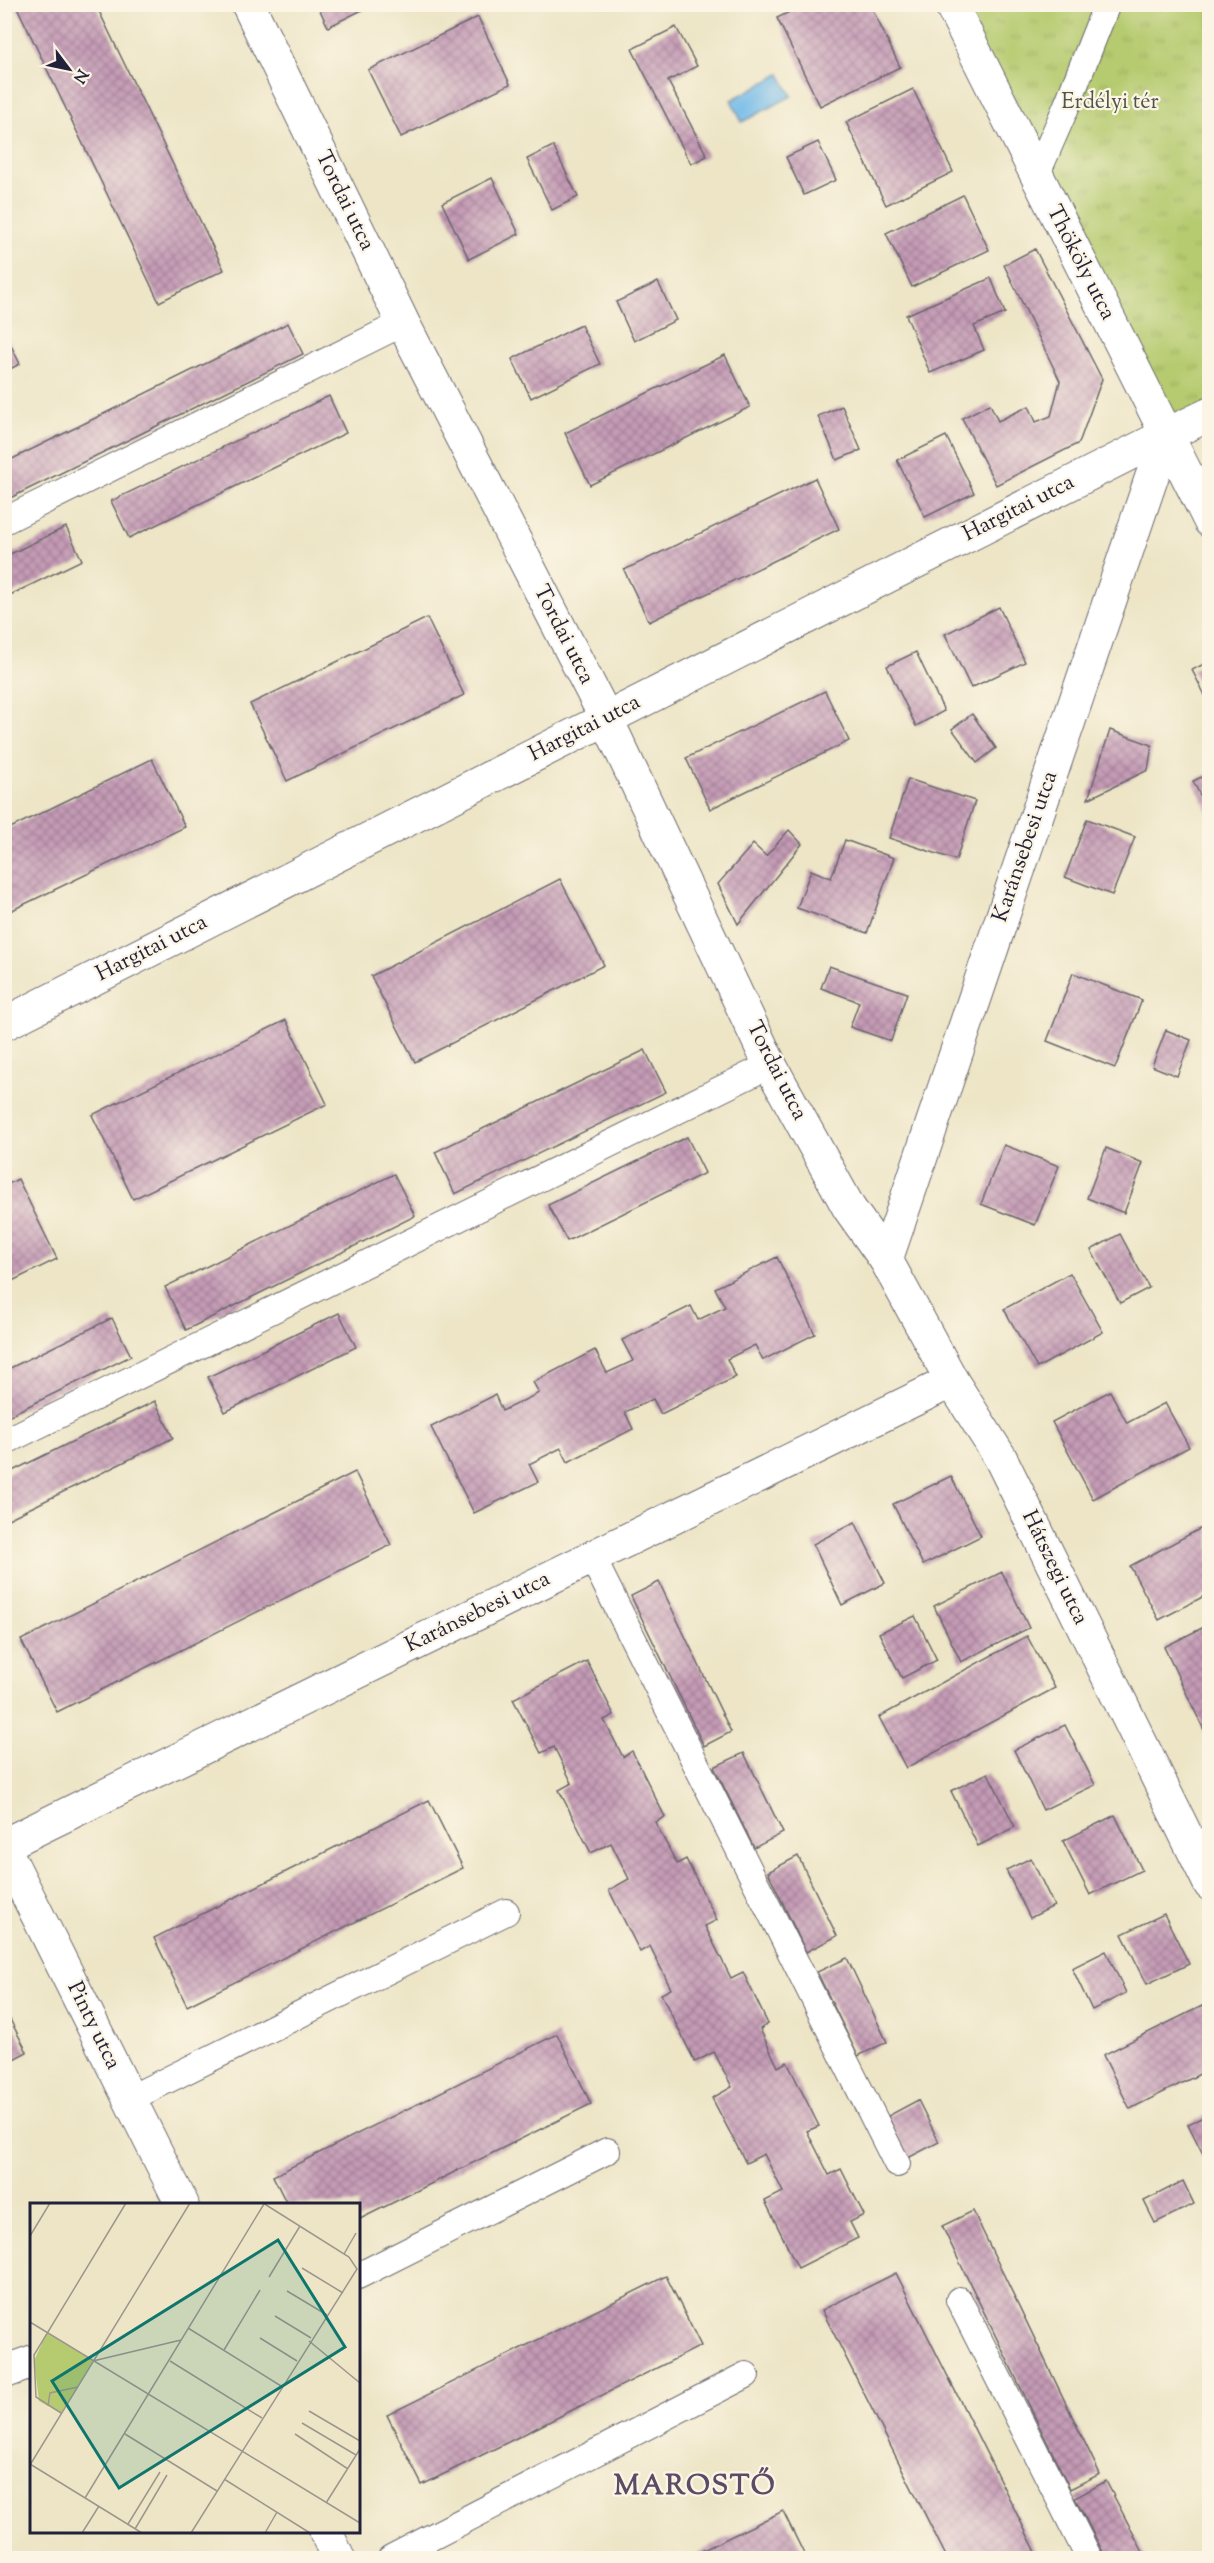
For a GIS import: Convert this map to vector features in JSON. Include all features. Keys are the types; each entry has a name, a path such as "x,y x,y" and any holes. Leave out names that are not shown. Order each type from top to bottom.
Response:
{"street":[{"name":"Tordai utca","path":"248,4 403,323 606,718 770,1065 849,1208 886,1260"},
{"name":"Thököly utca","path":"951,4 1209,521"},
{"path":"1166,435 1209,414"},
{"name":"Hargitai utca","path":"4,1024 1166,435"},
{"name":"Karánsebesi utca","path":"886,1260 1166,435"},
{"name":"Hátszegi utca","path":"886,1260 952,1381 1000,1457 1209,1884"},
{"name":"Karánsebesi utca","path":"4,1846 952,1381"},
{"name":"Pinty utca","path":"4,1846 181,2203"},
{"path":"4,2372 30,2363"},
{"path":"326,2533 338,2559"}],"lane":[{"path":"1036,176 1107,4"},
{"path":"4,521 403,323"},
{"path":"4,1442 770,1065"},
{"path":"592,1557 897,2164"},
{"path":"129,2099 506,1912"},
{"path":"360,2275 607,2151"},
{"path":"959,2300 1089,2559"},
{"path":"391,2559 746,2375"}],"green space":[{"name":"Erdélyi tér","path":"951,5 1209,5 1209,414 1166,435"}],"water":[{"path":"780,74 792,96 742,122 731,100"}],"building":[{"path":"317,4 374,4 328,27"},
{"path":"806,4 870,4 900,67 820,106 777,18"},
{"path":"16,5 96,5 224,270 159,302"},
{"path":"478,17 510,84 401,137 368,70"},
{"path":"676,27 697,66 668,81 707,156 691,164 632,49"},
{"path":"913,89 953,172 886,205 846,122"},
{"path":"818,142 836,180 804,195 786,157"},
{"path":"553,146 578,197 552,210 527,159"},
{"path":"492,178 519,234 469,259 442,203"},
{"path":"963,195 989,250 912,287 886,233"},
{"path":"1035,249 1102,379 1079,443 996,485 962,418 990,404 998,421 1029,406 1036,422 1051,416 1060,381 1004,265"},
{"path":"991,278 1005,313 974,326 984,350 930,373 906,315"},
{"path":"658,282 676,320 634,341 616,302"},
{"path":"288,323 303,354 4,501 4,463"},
{"path":"581,325 600,364 531,398 512,359"},
{"path":"4,331 20,364 4,372"},
{"path":"725,355 750,407 590,485 565,433"},
{"path":"329,396 346,433 129,538 111,501"},
{"path":"842,406 861,450 837,460 818,416"},
{"path":"946,436 974,493 925,517 897,460"},
{"path":"815,478 839,529 649,622 624,570"},
{"path":"66,527 82,560 4,598 4,557"},
{"path":"999,607 1025,662 971,688 945,634"},
{"path":"427,618 464,695 287,781 250,704"},
{"path":"916,652 944,711 916,726 887,666"},
{"path":"1210,661 1210,705 1192,670"},
{"path":"825,691 849,741 710,809 686,758"},
{"path":"972,714 996,748 977,763 952,729"},
{"path":"1110,730 1152,745 1148,770 1088,799"},
{"path":"152,759 185,827 4,914 4,831"},
{"path":"1210,773 1210,815 1193,781"},
{"path":"908,779 975,801 956,860 889,838"},
{"path":"1087,819 1135,837 1112,895 1065,877"},
{"path":"789,830 802,844 738,924 718,884 753,844 766,856"},
{"path":"845,840 894,858 867,933 797,908 811,870 831,878"},
{"path":"560,879 604,965 415,1062 371,976"},
{"path":"829,966 907,993 891,1041 850,1027 859,1002 821,988"},
{"path":"1073,973 1142,1000 1115,1068 1047,1041"},
{"path":"286,1020 327,1104 133,1199 92,1115"},
{"path":"1166,1030 1191,1040 1177,1076 1152,1066"},
{"path":"645,1050 666,1092 455,1194 435,1152"},
{"path":"687,1137 705,1173 567,1241 548,1205"},
{"path":"1004,1145 1059,1166 1035,1225 981,1204"},
{"path":"1106,1148 1143,1163 1124,1213 1087,1198"},
{"path":"394,1174 415,1216 186,1330 165,1287"},
{"path":"18,1179 57,1259 4,1285 4,1186"},
{"path":"1120,1234 1149,1288 1120,1303 1091,1250"},
{"path":"777,1257 815,1334 763,1360 755,1345 727,1359 736,1377 661,1414 653,1399 625,1412 633,1429 568,1462 561,1448 529,1464 538,1482 474,1513 431,1427 495,1395 502,1411 539,1393 533,1382 595,1350 607,1373 633,1361 622,1340 691,1306 698,1320 725,1307 715,1288"},
{"path":"1070,1273 1103,1332 1037,1368 1004,1309"},
{"path":"339,1313 356,1347 225,1412 208,1377"},
{"path":"112,1318 131,1356 4,1418 4,1371"},
{"path":"1110,1391 1127,1423 1165,1403 1189,1447 1093,1499 1052,1422"},
{"path":"155,1401 173,1438 4,1521 4,1475"},
{"path":"355,1472 391,1545 57,1712 21,1640"},
{"path":"951,1476 981,1536 923,1565 893,1504"},
{"path":"855,1522 885,1583 842,1605 813,1544"},
{"path":"1207,1525 1210,1530 1210,1593 1159,1620 1130,1566"},
{"path":"1002,1572 1029,1628 961,1662 934,1606"},
{"path":"659,1582 731,1732 704,1746 631,1596"},
{"path":"915,1616 937,1660 902,1678 879,1633"},
{"path":"1210,1624 1210,1735 1207,1736 1164,1647"},
{"path":"1027,1636 1055,1688 906,1768 879,1717"},
{"path":"587,1661 614,1715 604,1720 623,1757 632,1751 665,1817 655,1822 677,1864 686,1859 717,1920 705,1926 731,1978 743,1972 768,2024 760,2029 778,2067 787,2062 819,2126 807,2131 829,2175 841,2169 864,2215 850,2222 858,2238 798,2268 765,2201 783,2192 764,2154 746,2163 712,2098 732,2087 714,2052 695,2062 661,1994 671,1989 650,1946 640,1952 609,1890 629,1879 611,1843 591,1853 559,1790 572,1783 554,1747 541,1753 513,1699"},
{"path":"1065,1725 1095,1785 1043,1810 1014,1750"},
{"path":"744,1753 783,1833 754,1848 714,1767"},
{"path":"988,1773 1015,1827 978,1846 951,1791"},
{"path":"429,1800 463,1868 187,2006 154,1938"},
{"path":"1115,1815 1142,1870 1090,1895 1063,1841"},
{"path":"798,1856 837,1936 806,1952 768,1872"},
{"path":"1031,1858 1054,1906 1030,1918 1006,1870"},
{"path":"1164,1914 1189,1964 1147,1984 1122,1934"},
{"path":"1106,1951 1126,1993 1092,2010 1072,1968"},
{"path":"847,1958 887,2042 858,2056 817,1972"},
{"path":"1210,2002 1210,2069 1130,2109 1103,2055"},
{"path":"4,2008 27,2052 4,2064"},
{"path":"557,2034 591,2104 360,2219 360,2203 286,2203 273,2176"},
{"path":"918,2100 939,2142 908,2158 888,2116"},
{"path":"1210,2114 1210,2168 1188,2124"},
{"path":"1183,2181 1194,2204 1155,2223 1144,2201"},
{"path":"973,2211 1100,2474 1070,2489 942,2226"},
{"path":"896,2273 1039,2558 947,2558 822,2310"},
{"path":"666,2276 701,2346 422,2485 387,2415"},
{"path":"1106,2481 1146,2558 1106,2558 1075,2498"},
{"path":"783,2511 806,2558 687,2558"}],"district":[{"name":"MAROSTŐ","path":"695,2487"}]}
